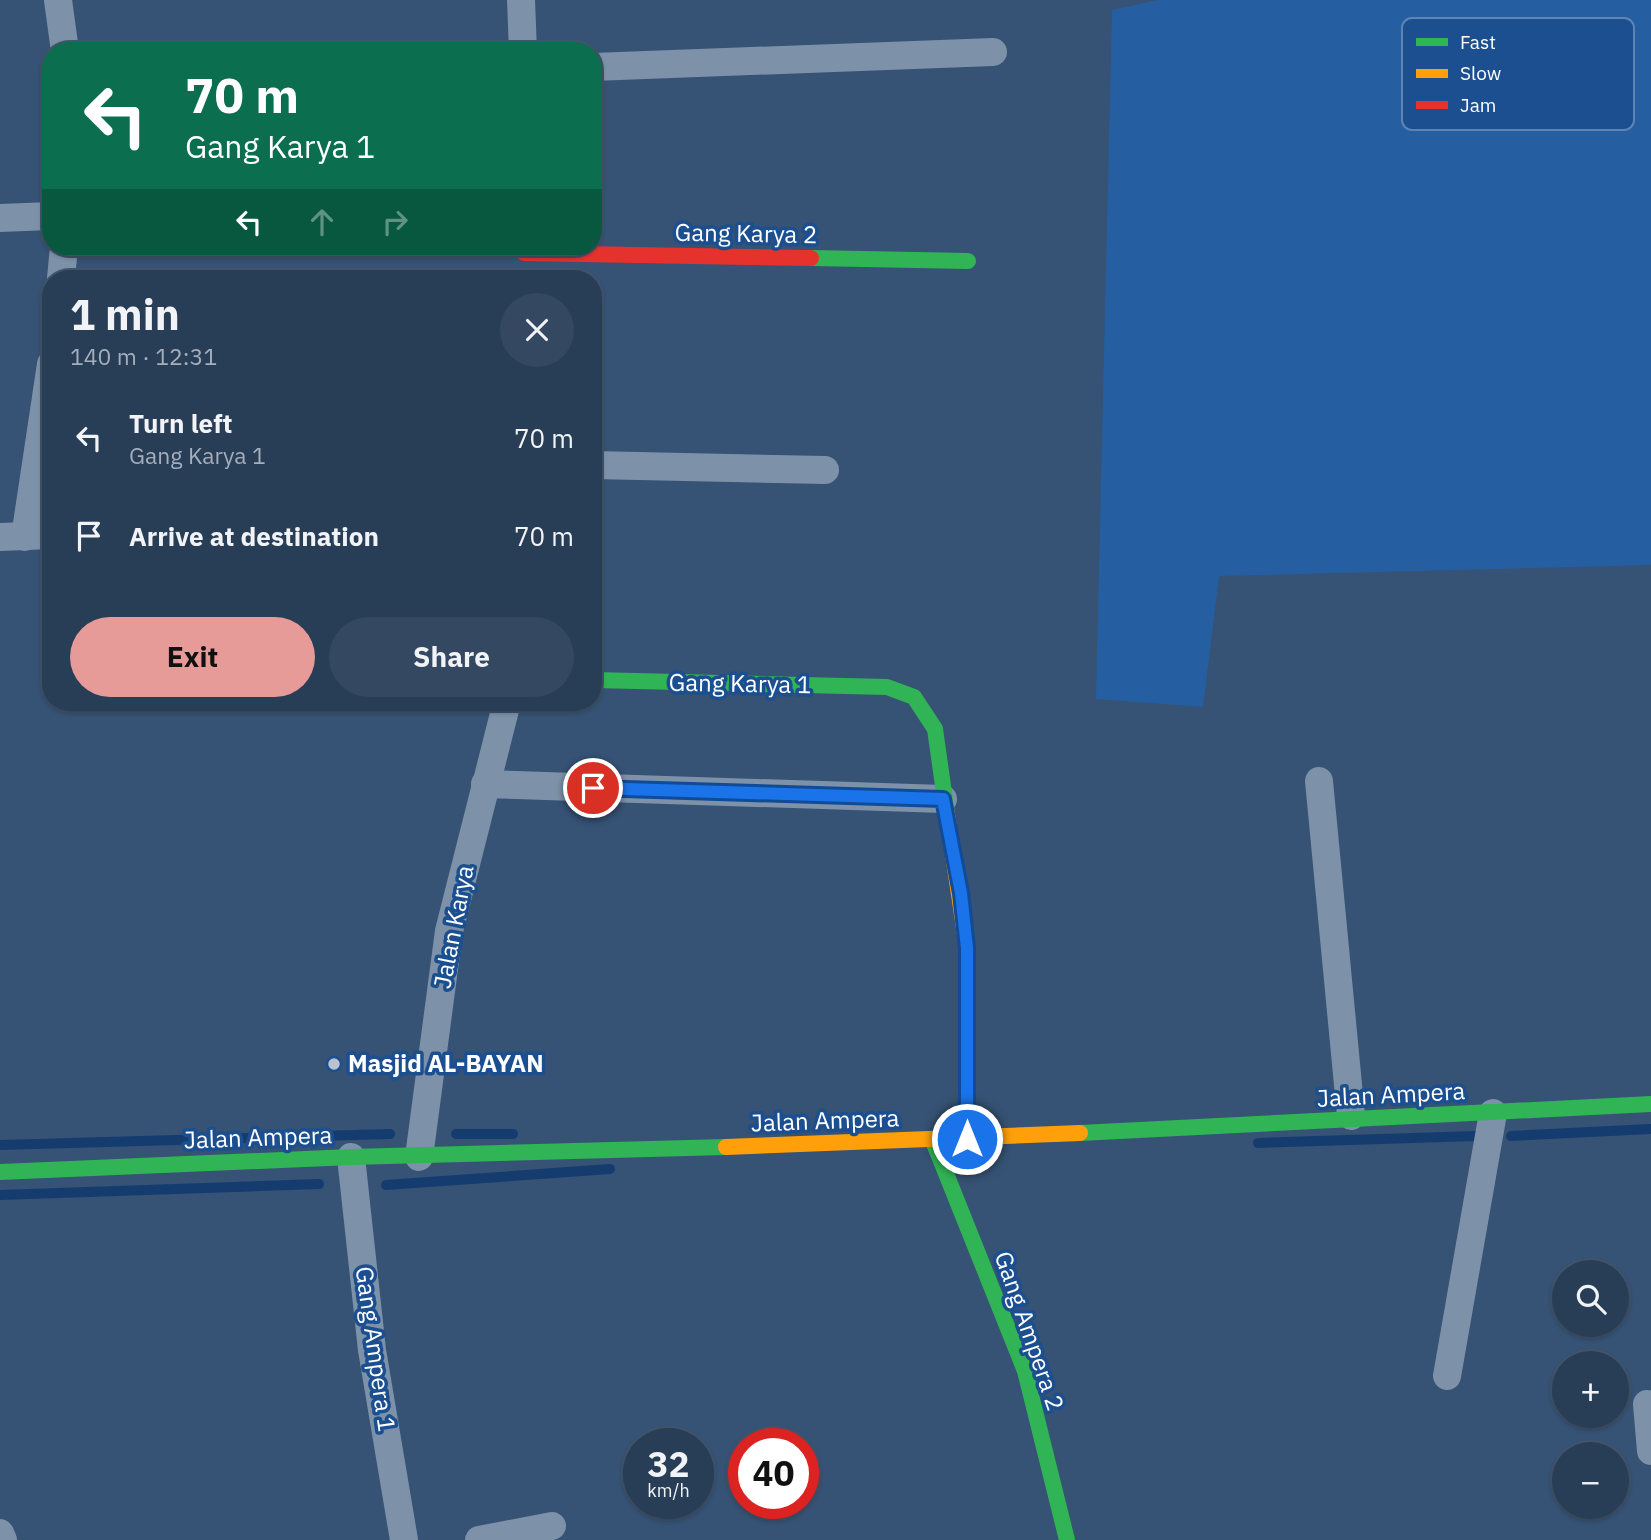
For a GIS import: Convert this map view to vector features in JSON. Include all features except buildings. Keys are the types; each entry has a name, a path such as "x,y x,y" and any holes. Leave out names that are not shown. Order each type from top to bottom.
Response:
{"street":[{"path":"58,0 64,42"},
{"path":"522,0 523,42"},
{"path":"602,67 993,52"},
{"path":"0,218 42,216"},
{"name":"Gang Karya 2","path":"524,259 968,261"},
{"path":"25,537 42,424"},
{"path":"602,465 825,470"},
{"name":"Gang Karya 1","path":"602,680 887,687 914,696 934,729 943,799"},
{"name":"Jalan Karya","path":"419,1157 449,931 505,711"},
{"path":"1320,781 1351,1118"},
{"path":"485,784 943,799 961,893 967,948 967,1139"},
{"name":"Jalan Ampera","path":"0,1172 351,1157 933,1141 1651,1104"},
{"path":"1447,1376 1493,1113"},
{"name":"Gang Ampera 2","path":"933,1141 1025,1371 1067,1540"},
{"name":"Gang Ampera 1","path":"351,1157 372,1350 404,1540"},
{"path":"1647,1405 1651,1451"},
{"path":"479,1540 552,1525"},
{"path":"0,1533 3,1540"}],"shaded area":[{"path":"1158,0 1651,0 1651,565 1219,576 1203,707 1096,699 1112,10"}],"waterway":[{"path":"1511,1136 1651,1129"},
{"path":"0,1145 390,1134"},
{"path":"456,1134 513,1134"},
{"path":"1258,1143 1476,1136"},
{"path":"386,1185 610,1169"},
{"path":"0,1195 319,1184"}],"traffic: fast":[{"path":"811,258 968,261"},
{"path":"602,680 887,687 914,697 935,729 947,814"},
{"path":"1080,1133 1651,1104"},
{"path":"933,1141 1025,1371 1067,1540"},
{"path":"0,1172 351,1157 726,1147"}],"traffic: slow":[{"path":"947,814 967,948 967,1139"},
{"path":"726,1147 1080,1133"}],"traffic: jam":[{"path":"602,254 811,258"}],"place":[{"name":"Masjid AL-BAYAN","path":"334,1064"}],"route":[{"path":"593,788 943,799 961,893 967,948 967,1139"}]}
